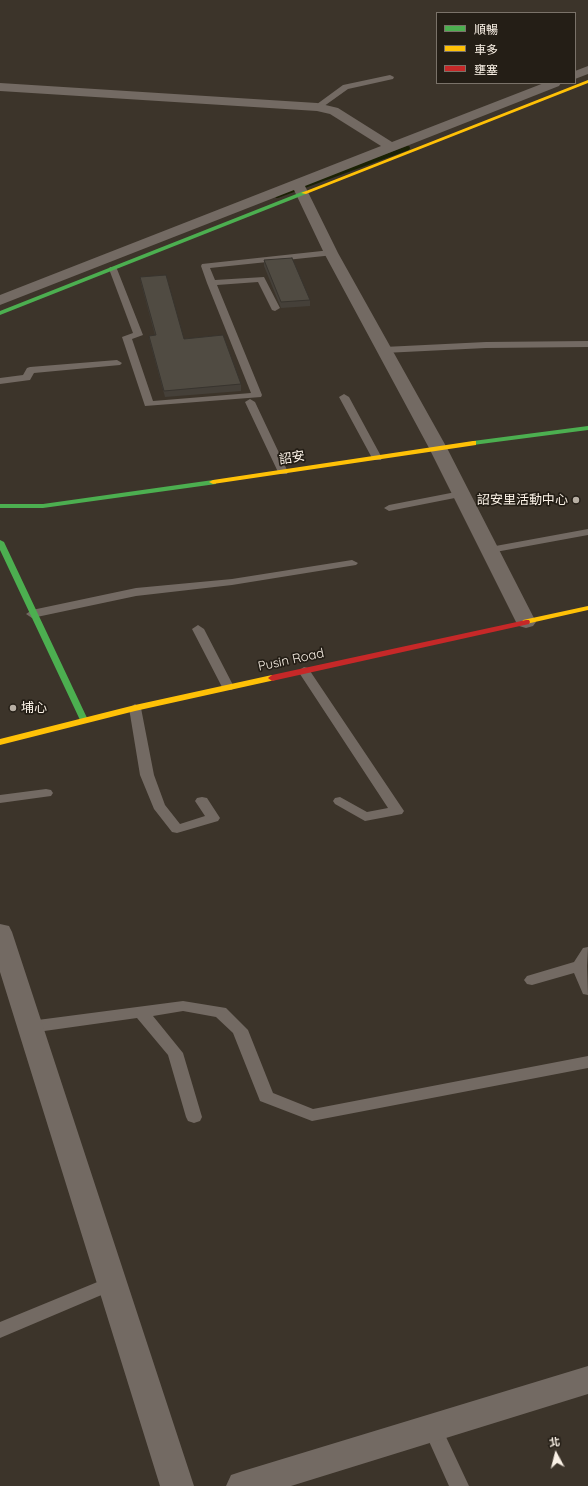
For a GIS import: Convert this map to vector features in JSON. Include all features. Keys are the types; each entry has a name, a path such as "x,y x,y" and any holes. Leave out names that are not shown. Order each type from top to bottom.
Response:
{"street":[{"path":"576,75 588,70"},
{"path":"0,300 588,81"},
{"path":"0,313 113,269 300,189 391,147 551,84"},
{"path":"0,87 317,107 334,111 391,147"},
{"path":"300,189 330,253 438,448 526,622"},
{"name":"詔安","path":"0,506 43,506 283,472 438,448 588,428"},
{"path":"0,542 32,614 84,720"},
{"name":"Pusin Road","path":"0,742 135,708 588,608"},
{"path":"0,932 177,1486"},
{"path":"243,1486 588,1380"}],"lane":[{"path":"317,107 346,87 390,77"},
{"path":"113,269 138,336 127,337 149,404 257,395 205,266 330,253"},
{"path":"212,283 261,279 275,308"},
{"path":"384,350 486,345 588,344"},
{"path":"0,381 27,378 30,370 117,363"},
{"path":"344,397 377,458"},
{"path":"250,402 283,472"},
{"path":"389,508 461,494"},
{"path":"490,550 588,532"},
{"path":"32,614 136,592 232,582 352,563"},
{"path":"198,629 228,687"},
{"path":"304,670 397,811 365,816 340,801"},
{"path":"135,708 147,775 159,806 177,829 213,818 202,801"},
{"path":"0,799 46,794"},
{"path":"532,980 579,966 588,952"},
{"path":"579,966 588,990"},
{"path":"30,1027 183,1006 221,1012 240,1030 266,1097 312,1115 588,1062"},
{"path":"141,1012 175,1053 194,1117"},
{"path":"0,1330 112,1283"},
{"path":"432,1428 459,1486"}],"building":[{"path":"292,258 310,300 281,302 264,260"},
{"path":"166,275 184,339 223,335 241,384 164,391 149,336 156,335 140,277"}],"waterway":[{"path":"277,196 408,148"}],"traffic: fast":[{"path":"0,313 304,193"},
{"path":"473,443 588,428"},
{"path":"0,506 43,506 213,482"},
{"path":"0,542 84,720"}],"traffic: slow":[{"path":"304,193 588,81"},
{"path":"213,482 473,443"},
{"path":"526,622 588,608"},
{"path":"0,742 135,708 272,678"}],"traffic: jam":[{"path":"272,678 526,622"}],"place":[{"name":"詔安里活動中心","path":"576,500"},
{"name":"埔心","path":"13,708"}]}
